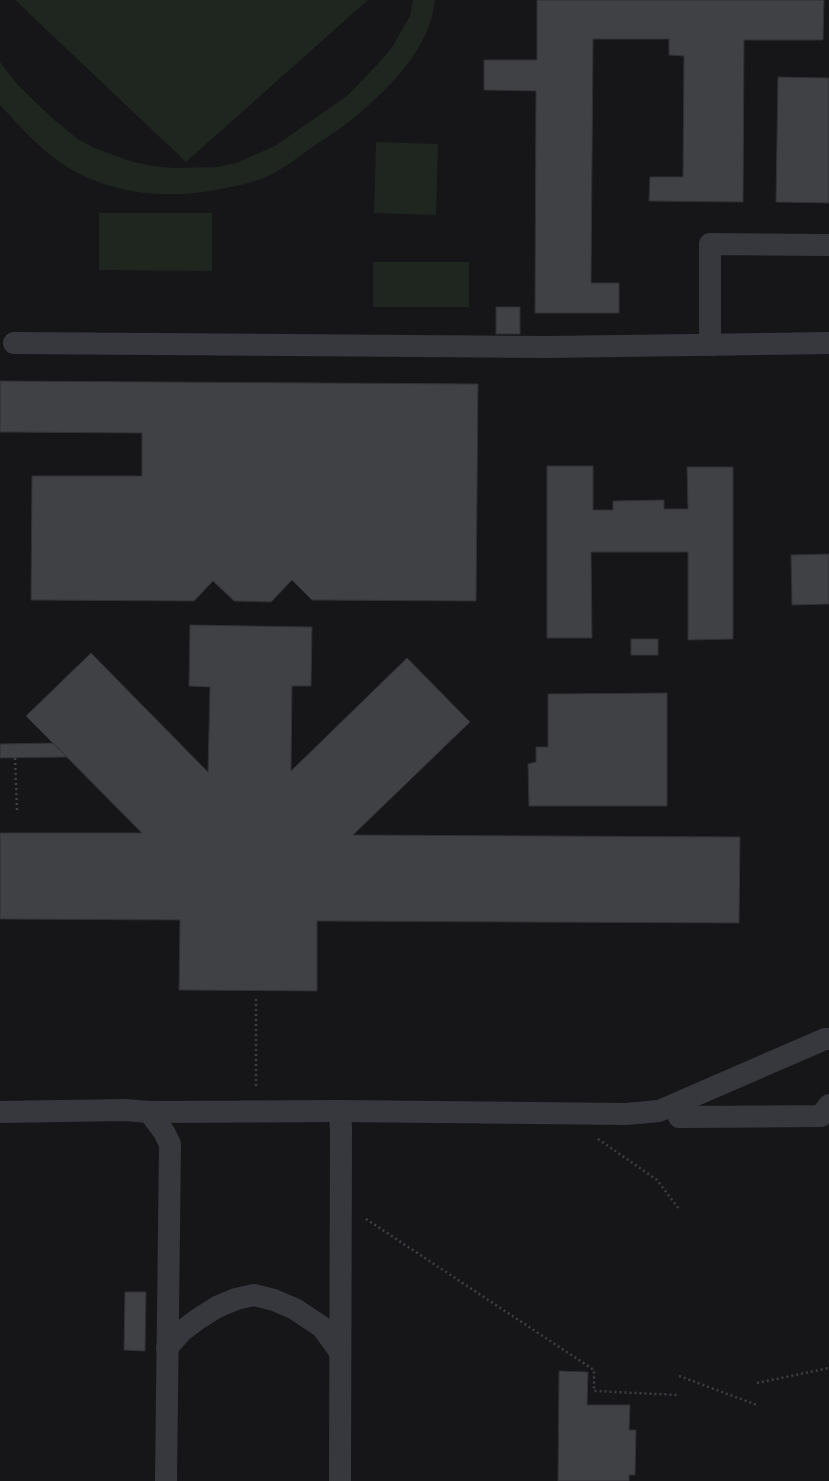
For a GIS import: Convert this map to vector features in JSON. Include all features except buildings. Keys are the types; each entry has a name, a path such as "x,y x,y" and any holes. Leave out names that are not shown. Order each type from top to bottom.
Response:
{"lane":[{"path":"710,345 710,244 829,244"},
{"path":"14,343 509,347 829,343"},
{"path":"0,1112 125,1110 149,1112 340,1111 626,1114 659,1111 829,1039"},
{"path":"679,1117 821,1116 829,1105"},
{"path":"340,1111 340,1481"},
{"path":"149,1112 164,1132 170,1144 166,1481"},
{"path":"167,1348 182,1331 217,1307 236,1299 254,1295 274,1300 295,1309 322,1326 340,1352"}],"path":[{"path":"15,758 17,811"},
{"path":"256,997 256,1111"},
{"path":"592,1135 657,1180 679,1209"},
{"path":"341,1202 594,1370 594,1391 678,1395"},
{"path":"757,1383 829,1368"},
{"path":"679,1376 757,1405"}],"shaded area":[{"path":"15,0 368,0 186,162"},
{"path":"413,0 435,0 432,17 418,48 409,62 387,88 337,131 290,163 268,176 245,184 183,194 146,193 109,186 63,165 34,141 0,105 0,62 17,84 52,118 79,140 97,149 133,162 153,166 174,168 217,167 236,163 275,146 347,96 391,49 410,16"},
{"path":"376,142 438,144 436,215 374,213"},
{"path":"99,213 212,213 212,271 99,270"},
{"path":"373,262 469,262 469,307 373,307"}]}
